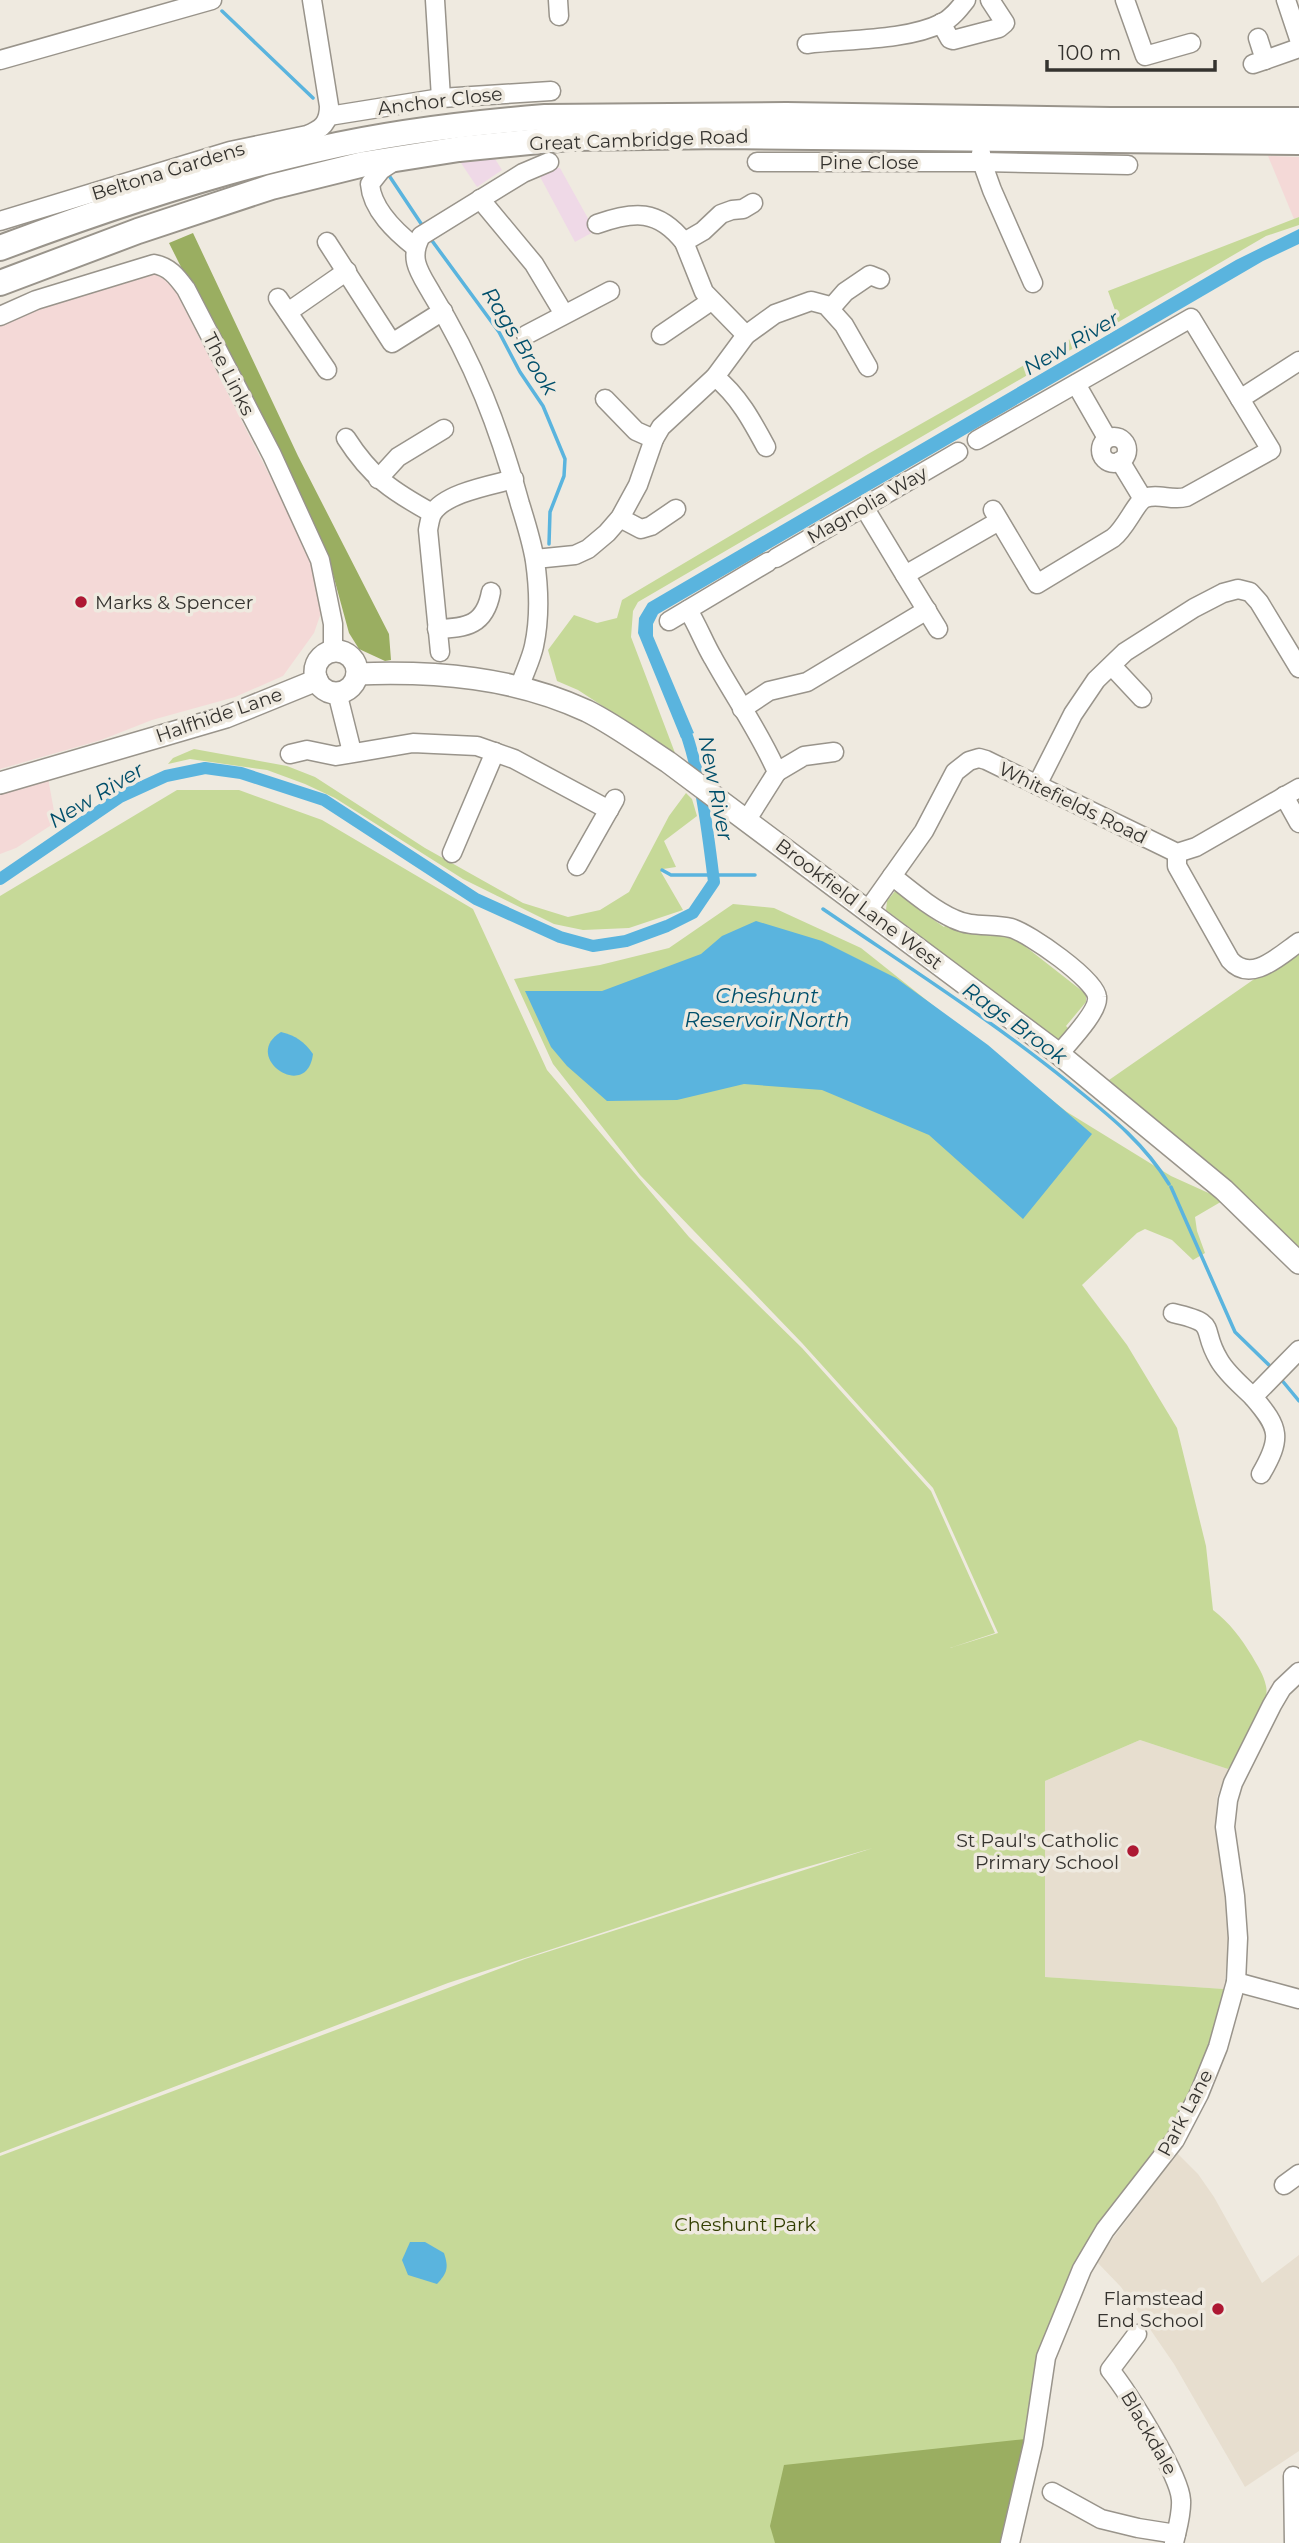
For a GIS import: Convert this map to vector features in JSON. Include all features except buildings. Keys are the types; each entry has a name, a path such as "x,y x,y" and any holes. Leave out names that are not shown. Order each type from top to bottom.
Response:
{"highway":[{"name":"Great Cambridge Road","path":"0,248 226,173 306,152 438,128 512,119 786,115 1299,120"},
{"name":"Great Cambridge Road","path":"0,283 138,231 271,187 327,172 459,149 569,138 724,136 981,150 1299,142"}],"main road":[{"path":"332,651 340,651 351,657 357,674 351,687 337,692 325,690 317,680 316,667 319,660 332,651"},
{"name":"Brookfield Lane West","path":"357,674 435,674 479,678 520,686 587,712 623,732 1059,1054 1224,1190 1299,1263"},
{"name":"Halfhide Lane","path":"0,783 226,717 317,680"}],"street":[{"path":"0,60 212,0"},
{"path":"312,0 329,116"},
{"path":"435,0 441,98"},
{"path":"807,44 894,35 942,23 966,0"},
{"path":"942,23 953,40 999,28 1005,23 1004,19 990,0"},
{"path":"1125,0 1145,56 1191,43"},
{"path":"1286,0 1299,39"},
{"path":"1258,38 1259,62 1299,48"},
{"name":"Anchor Close","path":"329,116 441,98 551,91"},
{"name":"Beltona Gardens","path":"0,221 230,151 307,135 318,130 329,116"},
{"path":"981,150 1033,284"},
{"name":"Pine Close","path":"757,162 981,150 1128,165"},
{"path":"399,158 381,170 370,184 371,193 392,229 423,237"},
{"path":"520,686 534,647 538,614 535,559 514,479 478,378 415,261 423,237 523,173 550,162"},
{"path":"480,199 534,264 564,314"},
{"path":"684,242 703,231 721,214 743,209 753,203"},
{"path":"597,224 618,217 651,216 666,223 684,242 699,283 711,301 746,335"},
{"path":"327,242 392,343 443,311"},
{"name":"The Links","path":"0,316 36,300 154,264 166,266 178,277 272,455 320,560 333,624 332,651"},
{"path":"327,370 283,305 347,271"},
{"path":"831,308 845,292 870,275 880,279"},
{"path":"526,335 610,291"},
{"path":"661,335 711,301"},
{"path":"535,559 565,557 580,553 597,543 620,518 638,485 661,427 715,377 746,335 775,314 798,304 817,302 831,308 868,367"},
{"path":"905,575 996,515 1037,584 1122,531 1143,499 1186,497 1271,450 1191,318 977,440"},
{"path":"1240,399 1299,361"},
{"path":"715,377 725,384 740,403 766,446"},
{"path":"1076,384 1107,438 1116,437 1124,441 1126,454 1120,461 1143,499"},
{"path":"605,399 636,431 654,439"},
{"path":"378,479 398,457 444,429"},
{"path":"346,438 365,466 378,479 401,496 432,513"},
{"name":"Magnolia Way","path":"669,621 958,452"},
{"path":"440,652 428,530 432,513 455,497 514,479"},
{"path":"864,507 938,629"},
{"path":"620,518 642,529 676,509"},
{"path":"1037,785 1073,714 1096,680 1125,652 1194,608 1223,593 1237,589 1250,592 1259,602 1299,668"},
{"path":"438,629 459,628 474,622 486,610 491,592"},
{"path":"688,610 777,772"},
{"path":"742,709 769,691 807,682 927,610"},
{"path":"1112,666 1142,698"},
{"path":"337,692 352,752"},
{"path":"290,754 314,751 336,756 413,743 477,746 495,752 612,805 577,866"},
{"path":"452,853 495,752"},
{"path":"746,821 777,772 804,756 834,752"},
{"name":"Whitefields Road","path":"868,911 924,831 955,772 964,763 974,759 986,760 1177,853"},
{"path":"1299,823 1292,792 1196,847 1177,853 1177,866 1230,960 1238,968 1248,971 1259,968 1299,943"},
{"path":"892,876 958,921 975,925 1004,926 1022,932 1092,984 1098,999 1094,1009 1059,1054"},
{"path":"1173,1313 1193,1317 1204,1324 1218,1358 1273,1422 1276,1437 1274,1451 1261,1474"},
{"path":"1253,1397 1299,1350"},
{"name":"Park Lane","path":"1010,2543 1033,2444 1046,2357 1082,2269 1105,2230 1165,2154 1187,2118 1218,2047 1236,1982 1237,1918 1226,1838 1228,1800 1233,1783 1272,1705 1282,1688 1299,1672"},
{"path":"1236,1982 1299,1999"},
{"path":"1284,2185 1299,2174"},
{"name":"Blackdale","path":"1137,2334 1110,2371 1133,2403 1178,2484 1180,2511 1175,2538"},
{"path":"1293,2476 1294,2543"},
{"path":"1052,2492 1101,2519 1175,2538"}],"shaded area":[{"path":"492,154 502,170 477,187 459,160"},
{"path":"1268,156 1299,157 1299,217 1294,219"},
{"path":"554,167 560,168 595,231 575,242 538,173"},
{"path":"154,274 175,290 308,551 320,583 322,610 314,633 283,676 235,697 152,720 101,740 0,769 0,326 36,310"},
{"path":"48,778 56,822 16,848 0,854 0,791"},
{"name":"St Paul's Catholic Primary School","path":"1140,1740 1228,1769 1217,1797 1216,1816 1230,1930 1224,1989 1045,1977 1045,1781"},
{"name":"Flamstead End School","path":"1177,2153 1198,2174 1214,2197 1262,2283 1299,2255 1299,2451 1245,2487 1174,2364 1121,2287 1096,2261"}],"green space":[{"path":"1299,217 1299,225 1266,236 638,602 633,611 631,637 675,753 578,690 557,681 548,650 574,615 597,623 617,618 622,600 868,454 1116,313 1108,291"},
{"path":"193,233 298,456 389,634 391,660 385,661 359,649 349,633 331,567 169,243"},
{"path":"194,749 287,766 315,777 425,848 523,903 568,917 600,910 629,892 669,816 686,793 692,799 697,816 664,841 676,867 663,869 661,872 683,910 629,928 583,930 554,924 463,879 335,798 305,784 267,770 190,759 168,764 173,758"},
{"name":"Cheshunt Park","path":"177,790 239,790 322,820 473,909 547,1070 689,1237 802,1348 931,1491 995,1633 950,1648 998,1633 933,1488 802,1343 640,1175 553,1064 514,979 600,965 669,948 733,904 774,908 861,948 1067,1112 1171,1176 1224,1200 1195,1217 1205,1253 1193,1260 1172,1240 1145,1229 1137,1233 1082,1285 1127,1345 1177,1428 1206,1546 1213,1610 1235,1631 1260,1670 1266,1686 1264,1706 1228,1769 1140,1740 1045,1781 1045,1977 1224,1989 1212,2042 1187,2103 1037,2353 1026,2439 1004,2543 0,2543 0,2156 525,1959 873,1848 782,1874 448,1983 0,2153 0,896"},
{"path":"896,890 922,902 918,909 944,927 948,922 1028,940 1026,947 1086,994 1086,1002 1066,1026 1072,1032 1057,1040 886,910 887,901"},
{"path":"1299,948 1299,1249 1240,1192 1109,1080"},
{"path":"1026,2439 1004,2543 775,2543 770,2526 784,2465"}],"water":[{"path":"1299,229 1299,244 1263,261 658,614 653,624 653,636 694,733 681,738 638,633 639,618 648,603 1236,260"},
{"name":"Cheshunt Reservoir North","path":"756,921 822,941 896,978 988,1045 1092,1134 1023,1219 929,1135 822,1090 744,1084 677,1100 607,1101 567,1066 551,1047 525,991 602,991 701,954 722,936"},
{"path":"281,1032 299,1040 313,1054 308,1068 300,1075 279,1071 272,1063 268,1053 270,1042"},
{"path":"410,2242 425,2242 444,2253 446,2270 437,2284 408,2275 402,2260"}],"waterway":[{"name":"Rags Brook","path":"222,11 313,98"},
{"name":"Rags Brook","path":"388,174 424,228"},
{"name":"Rags Brook","path":"430,238 499,332 520,372 543,406 565,459 564,476 550,512 549,544"},
{"name":"New River","path":"0,879 120,797 166,776 205,768 241,773 324,800 476,899 560,937 593,946 626,941 693,913 714,882 698,778 681,720"},
{"name":"Rags Brook","path":"662,870 671,875 755,875"},
{"name":"Rags Brook","path":"823,909 978,1014 1068,1082 1136,1141 1169,1184"},
{"name":"Rags Brook","path":"1171,1187 1235,1332 1273,1369"},
{"name":"Rags Brook","path":"1280,1378 1299,1401"}],"place":[{"name":"Marks & Spencer","path":"81,602"},
{"name":"St Paul's Catholic Primary School","path":"1133,1851"},
{"name":"Flamstead End School","path":"1218,2309"}]}
